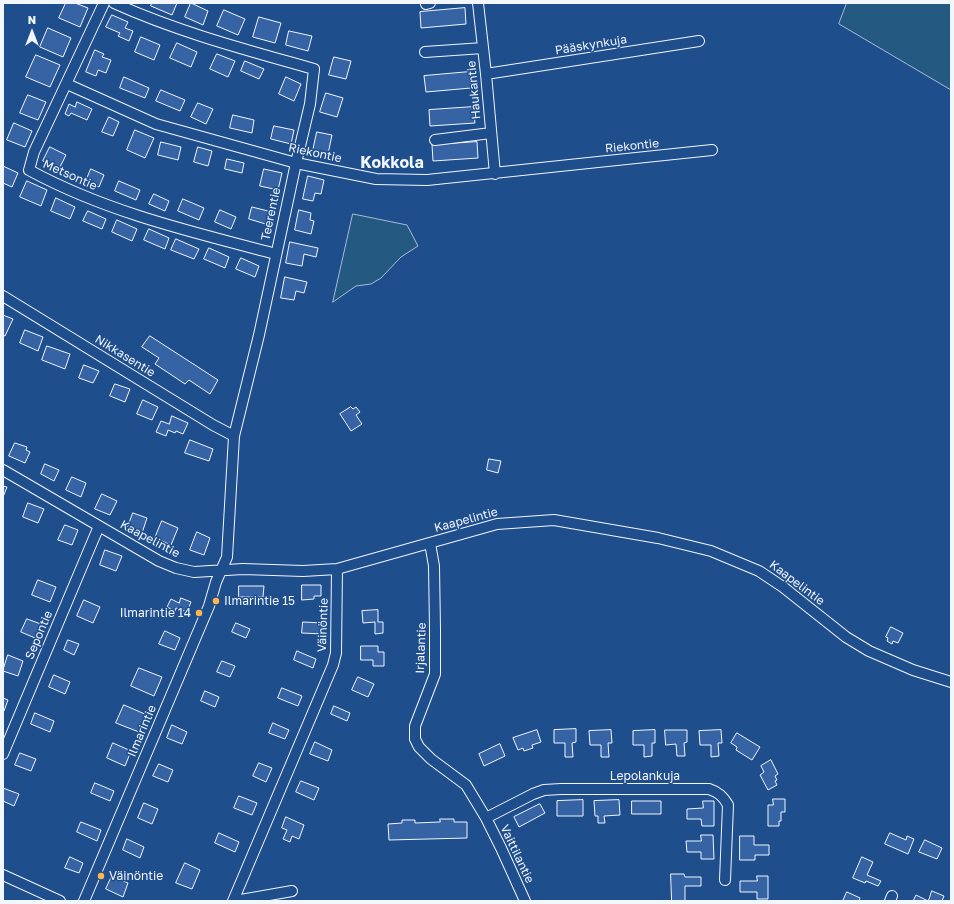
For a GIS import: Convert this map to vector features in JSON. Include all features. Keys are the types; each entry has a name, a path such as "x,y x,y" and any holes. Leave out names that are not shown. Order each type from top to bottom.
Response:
{"street":[{"name":"Metsontie","path":"104,3 34,152 29,170 42,178 110,207 175,227 276,254"},
{"name":"Teerentie","path":"114,3 147,18 178,29 314,70 310,104 259,335 234,436 227,557 221,571"},
{"name":"Haukantie","path":"478,3 495,174"},
{"name":"Pääskynkuja","path":"486,74 699,41"},
{"path":"425,52 483,48"},
{"name":"Riekontie","path":"67,84 156,124 296,163 376,179 427,180 712,150"},
{"path":"435,140 491,133"},
{"name":"Nikkasentie","path":"3,296 213,425 234,436"},
{"name":"Kaapelintie","path":"3,470 159,561 176,568 194,572 243,569 303,571 337,569 497,524 554,520 658,538 711,551 759,571 783,587 846,637 869,651 913,670 951,682"},
{"name":"Sepontie","path":"3,754 99,526"},
{"name":"Irjalantie","path":"430,543 434,566 435,674 415,726 415,739 419,747 431,759 466,785 486,818"},
{"name":"Väinöntie","path":"234,901 333,665 336,653 337,569"},
{"name":"Ilmarintie","path":"84,901 209,606 221,571"},
{"name":"Lepolankuja","path":"486,818 517,801 544,790 561,788 709,789 718,792 728,805 725,880"},
{"name":"Vaittilantie","path":"486,818 525,901"},
{"path":"3,875 60,901"},
{"name":"Väinöntie","path":"234,901 292,891"}],"shaded area":[{"path":"847,3 951,3 951,90 839,24"},
{"path":"353,214 407,225 418,246 401,257 381,278 371,284 356,286 333,302"}],"building":[{"path":"66,3 75,3 88,8 80,27 59,18"},
{"path":"152,3 177,3 172,15 151,6"},
{"path":"191,3 208,11 203,25 185,17"},
{"path":"465,8 466,24 421,28 420,12"},
{"path":"224,10 245,19 238,35 217,26"},
{"path":"112,15 128,22 125,28 133,31 129,41 118,36 120,33 106,27"},
{"path":"259,17 281,23 275,43 253,37"},
{"path":"48,28 71,38 63,57 40,47"},
{"path":"289,31 312,36 308,51 286,45"},
{"path":"141,37 160,45 154,60 135,52"},
{"path":"177,43 197,52 191,67 170,58"},
{"path":"95,50 104,54 102,57 111,60 106,73 98,70 96,76 86,72"},
{"path":"217,54 235,61 228,77 210,69"},
{"path":"36,55 60,65 50,87 26,77"},
{"path":"334,57 351,61 346,79 329,75"},
{"path":"245,61 264,69 259,79 241,71"},
{"path":"469,72 471,88 426,92 424,76"},
{"path":"124,77 149,88 145,98 120,88"},
{"path":"286,77 301,84 294,101 279,94"},
{"path":"161,90 185,100 180,111 156,101"},
{"path":"326,93 343,98 337,117 320,112"},
{"path":"28,95 46,102 38,120 20,113"},
{"path":"77,102 92,109 87,120 71,113 69,116 65,114 69,104 75,107"},
{"path":"198,103 213,109 206,124 191,117"},
{"path":"473,107 475,123 430,126 429,110"},
{"path":"233,115 254,120 252,133 230,128"},
{"path":"109,117 119,122 113,136 102,132"},
{"path":"14,123 32,131 25,147 7,140"},
{"path":"274,126 294,130 291,144 271,139"},
{"path":"135,130 154,138 145,158 127,150"},
{"path":"317,132 332,135 328,154 313,151"},
{"path":"161,142 181,147 178,160 158,155"},
{"path":"477,142 478,158 433,161 432,145"},
{"path":"50,147 66,155 59,169 43,161"},
{"path":"198,147 212,151 208,166 194,162"},
{"path":"227,159 244,163 242,173 225,169"},
{"path":"3,166 18,173 12,187 3,183"},
{"path":"91,169 104,175 99,187 86,181"},
{"path":"264,169 282,173 278,190 260,186"},
{"path":"308,176 324,180 321,194 315,193 313,201 303,199"},
{"path":"27,181 47,190 41,206 20,197"},
{"path":"119,181 140,190 136,200 115,191"},
{"path":"154,194 169,201 165,211 149,204"},
{"path":"56,198 75,207 70,219 51,211"},
{"path":"183,199 204,208 199,220 178,211"},
{"path":"252,207 272,212 269,225 249,219"},
{"path":"220,210 236,217 231,229 215,222"},
{"path":"299,210 311,213 310,220 314,221 311,234 295,230"},
{"path":"88,211 106,219 102,229 83,221"},
{"path":"117,220 137,229 132,241 112,232"},
{"path":"149,229 169,238 165,249 144,240"},
{"path":"176,239 199,249 194,259 171,250"},
{"path":"290,242 318,248 316,257 304,254 302,266 286,263"},
{"path":"209,248 229,257 225,268 204,259"},
{"path":"241,258 259,266 255,277 236,269"},
{"path":"285,277 307,282 304,293 296,291 294,300 281,298"},
{"path":"3,315 13,319 5,336 3,335"},
{"path":"25,330 43,337 38,351 20,343"},
{"path":"150,336 218,380 210,394 189,380 185,384 155,364 159,358 142,347"},
{"path":"47,346 70,354 65,369 42,360"},
{"path":"84,365 99,371 93,383 79,378"},
{"path":"115,384 130,389 125,402 110,396"},
{"path":"143,400 158,407 152,420 137,414"},
{"path":"351,407 353,409 356,407 360,412 356,415 362,424 351,431 340,414"},
{"path":"172,416 188,423 183,434 168,430 166,436 156,432 161,421 169,424"},
{"path":"190,440 213,449 209,461 185,453"},
{"path":"15,443 27,447 26,450 30,452 25,463 9,456"},
{"path":"489,459 501,461 498,473 487,470"},
{"path":"45,464 59,470 54,481 41,474"},
{"path":"72,477 86,483 81,497 66,490"},
{"path":"3,486 7,487 3,497"},
{"path":"102,494 117,501 110,515 95,509"},
{"path":"28,503 44,509 38,523 23,517"},
{"path":"133,513 147,518 142,533 128,527"},
{"path":"162,521 178,528 171,545 155,538"},
{"path":"65,525 78,530 72,545 58,540"},
{"path":"197,532 210,538 204,555 190,550"},
{"path":"105,550 122,556 116,571 100,565"},
{"path":"38,580 56,587 50,602 32,595"},
{"path":"302,585 321,585 321,596 314,596 314,599 302,600"},
{"path":"239,586 264,586 263,597 239,597"},
{"path":"181,598 191,602 187,612 176,608 175,611 167,607 171,599 179,603"},
{"path":"84,600 100,607 93,623 77,616"},
{"path":"378,610 378,622 383,622 383,633 375,634 375,622 363,623 362,611"},
{"path":"27,619 41,624 35,638 21,632"},
{"path":"303,622 323,623 323,634 302,633"},
{"path":"236,623 250,629 246,638 232,632"},
{"path":"891,627 903,633 898,643 893,641 892,644 887,641 888,638 886,637"},
{"path":"165,631 180,638 175,650 159,644"},
{"path":"68,640 79,644 74,655 64,650"},
{"path":"361,646 378,646 378,652 384,652 384,666 373,666 373,660 361,660"},
{"path":"297,651 316,659 313,668 294,660"},
{"path":"8,655 23,661 18,676 3,671"},
{"path":"222,661 235,666 230,677 217,672"},
{"path":"139,668 162,677 154,696 131,686"},
{"path":"54,675 70,682 65,694 49,687"},
{"path":"358,677 374,684 368,697 352,690"},
{"path":"282,688 302,696 298,706 278,698"},
{"path":"205,691 219,697 215,707 201,701"},
{"path":"3,698 8,700 4,711 3,710"},
{"path":"124,705 147,715 139,732 116,723"},
{"path":"334,706 350,713 347,721 331,714"},
{"path":"35,713 54,721 50,732 31,724"},
{"path":"273,723 289,730 285,739 269,733"},
{"path":"172,725 187,732 182,744 167,738"},
{"path":"576,729 576,742 572,743 573,757 565,757 565,743 554,743 554,730"},
{"path":"537,730 541,742 532,745 533,748 524,751 523,748 518,750 513,738"},
{"path":"611,730 612,743 608,743 609,757 601,757 601,745 590,745 589,731"},
{"path":"655,730 655,743 652,743 652,756 644,757 644,745 633,745 633,731"},
{"path":"665,730 687,730 687,742 684,743 685,756 677,756 676,744 666,745"},
{"path":"721,730 722,743 718,743 719,756 711,757 711,745 700,745 699,731"},
{"path":"737,733 760,747 752,760 736,750 737,747 731,743"},
{"path":"315,742 332,750 328,761 310,754"},
{"path":"113,743 131,751 125,766 107,758"},
{"path":"500,744 505,756 484,766 479,754"},
{"path":"20,753 36,759 31,771 15,765"},
{"path":"771,760 778,774 775,776 777,785 768,790 760,775 764,772 761,766"},
{"path":"259,763 272,768 266,782 253,776"},
{"path":"159,764 173,770 168,782 153,776"},
{"path":"301,781 319,788 314,800 296,792"},
{"path":"95,783 114,791 110,801 91,793"},
{"path":"3,788 19,794 14,806 3,801"},
{"path":"239,796 257,803 252,815 234,808"},
{"path":"773,799 785,799 785,812 781,812 781,821 779,821 779,826 768,826 768,805 773,805"},
{"path":"583,800 583,816 557,816 557,801"},
{"path":"619,800 620,815 604,816 605,823 598,823 598,816 595,816 594,801"},
{"path":"632,801 661,801 661,814 632,814"},
{"path":"703,801 714,801 714,826 702,826 701,819 687,819 687,809 703,808"},
{"path":"144,803 158,809 152,824 138,818"},
{"path":"540,804 545,813 519,827 514,817"},
{"path":"286,817 304,825 299,839 292,836 290,842 283,839 287,830 282,828"},
{"path":"440,819 454,819 454,822 467,822 467,838 389,840 388,824 402,823 402,820 415,820 415,823 440,822"},
{"path":"81,822 101,830 97,841 77,832"},
{"path":"219,833 239,842 235,852 215,843"},
{"path":"890,833 906,840 907,836 914,839 908,854 885,844"},
{"path":"701,835 713,835 714,859 701,859 701,852 687,852 686,841 701,841"},
{"path":"740,836 754,836 754,845 769,845 769,855 755,855 755,860 740,860"},
{"path":"127,839 144,847 140,858 123,850"},
{"path":"925,840 942,848 937,859 919,852"},
{"path":"70,857 83,863 79,873 65,868"},
{"path":"862,857 873,862 867,875 881,881 878,886 853,878"},
{"path":"185,863 200,870 192,889 176,883"},
{"path":"671,874 684,874 685,877 701,877 701,886 685,886 685,901 672,901"},
{"path":"112,876 128,883 123,897 106,889"},
{"path":"757,876 768,876 768,899 757,899 757,892 740,892 740,881 757,881"},
{"path":"932,891 944,896 942,901 928,901"},
{"path":"847,892 860,898 859,901 843,901"},
{"path":"916,895 928,901 913,901"}],"place":[{"name":"Ilmarintie 15","path":"216,601"},
{"name":"Ilmarintie 14","path":"199,613"},
{"name":"Väinöntie","path":"101,876"}],"district":[{"name":"Kokkola","path":"392,163"}]}
